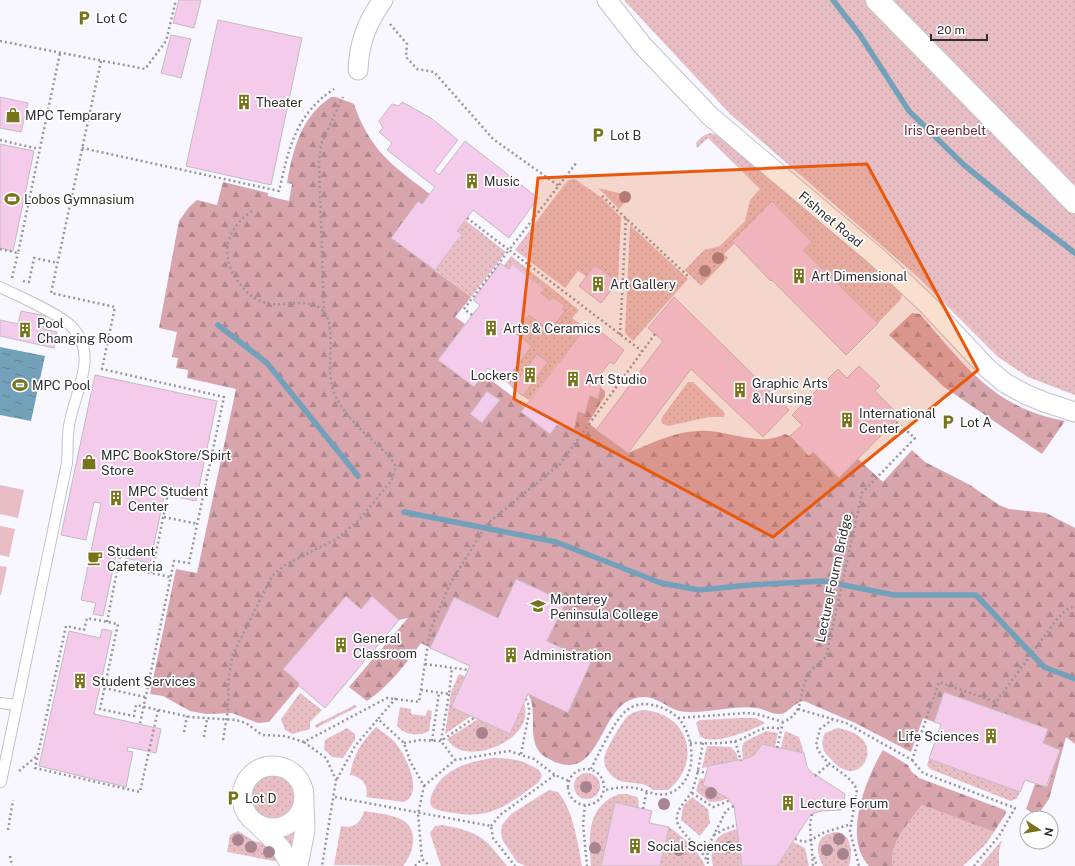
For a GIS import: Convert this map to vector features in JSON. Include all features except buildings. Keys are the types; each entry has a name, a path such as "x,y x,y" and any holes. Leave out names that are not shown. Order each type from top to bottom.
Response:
{"street":[{"path":"358,70 359,52 365,31 383,0"},
{"name":"Fishnet Road","path":"607,0 643,46 710,116 878,258 927,304 987,368 1006,383 1025,394 1075,412"},
{"path":"877,0 1075,202"},
{"path":"291,866 281,848 247,814 241,799 242,789 246,780 253,772 262,767 272,765 282,766 291,771 303,788 305,830 298,866"},
{"path":"258,825 268,828 278,828 288,824 296,818 302,809 304,798"}],"lane":[{"path":"0,287 69,324 79,338 85,357 83,379 74,403 69,426 67,463 1,782"},
{"path":"0,704 17,706"}],"path":[{"path":"0,41 145,69 166,41 176,0"},
{"path":"386,20 407,44 406,57 417,69 434,72 493,139 559,186"},
{"path":"12,278 60,53"},
{"path":"101,61 52,293 115,307 102,369 224,396 189,563 174,560 140,724"},
{"path":"82,148 279,191 294,134 313,106 334,89"},
{"path":"324,314 319,162 321,144 343,97"},
{"path":"0,140 39,149"},
{"path":"472,315 464,309 576,162"},
{"path":"602,196 690,278"},
{"path":"223,740 227,719 229,675 233,654 272,576 285,565 338,538 349,530 383,493 395,474 394,462 352,420 334,394 331,381 329,328 327,318 324,314 316,306 309,304 297,302 271,304 263,301 246,292 237,281 229,263 229,241 240,221 246,214 254,210"},
{"path":"467,218 642,352"},
{"path":"620,335 626,218"},
{"path":"0,249 18,253"},
{"path":"29,282 34,258 58,263"},
{"path":"304,742 387,698 419,702 430,631 451,582 487,524 560,464 654,334"},
{"name":"Lecture Fourm Bridge","path":"798,709 806,678 818,663 826,657 862,493 915,438 896,422"},
{"path":"152,573 169,488"},
{"path":"164,517 198,524"},
{"path":"107,622 122,547"},
{"path":"118,566 170,577"},
{"path":"912,760 939,682 996,702 1058,618 1066,610 1075,606"},
{"path":"158,710 140,792 35,768 66,626 84,630 87,618 118,624 100,709 134,716 136,705 187,716 207,719 227,719 246,723 262,735 272,734 285,736 304,742 326,758 336,780"},
{"path":"425,664 468,670"},
{"path":"452,668 441,741 455,760"},
{"path":"104,688 145,697"},
{"path":"421,690 449,694"},
{"path":"432,741 439,693"},
{"path":"322,866 335,797 336,780 355,746 396,698"},
{"path":"521,754 529,713 529,706 526,699"},
{"path":"591,769 617,722 626,710 635,705 646,704 657,706 678,718 684,726 690,743 691,762 689,772 678,788 669,794 660,795 625,787 605,790"},
{"path":"778,748 783,722 794,716 798,709 834,718 912,760 923,772 1015,808 999,836 974,866"},
{"path":"678,718 746,713 757,714 783,722"},
{"path":"184,732 187,716"},
{"path":"404,743 441,741 474,718"},
{"path":"834,718 820,728 816,737 816,746 820,754 829,764 850,780 857,790 850,831 859,866"},
{"path":"204,737 207,719"},
{"path":"378,719 404,743 410,761 424,786"},
{"path":"690,743 735,741 761,729 769,727 781,729"},
{"path":"735,741 741,761"},
{"path":"703,743 692,793 681,804 678,823 708,861"},
{"path":"430,866 422,859 418,814 424,786 455,760 510,751 539,762 555,775 569,781"},
{"path":"19,771 38,755"},
{"path":"815,776 829,764"},
{"path":"582,769 591,769 602,777 605,790 599,801 593,804 585,805 575,802 571,797 568,786 569,781 576,772 582,769"},
{"path":"697,772 706,773"},
{"path":"515,866 493,838 491,826 500,815 555,775"},
{"path":"643,809 647,791"},
{"path":"692,793 713,807 731,800"},
{"path":"335,797 418,814 491,826"},
{"path":"8,830 13,800"},
{"path":"585,805 583,824 587,866"},
{"path":"709,866 707,853 711,838 719,827 725,811 734,806"},
{"path":"812,814 810,825 813,866"},
{"path":"795,839 804,842 823,833 851,824"},
{"path":"711,838 725,829 737,825"},
{"path":"813,855 817,866"},
{"path":"10,856 12,866"},
{"path":"415,866 422,859"}],"highlighted area":[{"path":"867,164 978,370 773,537 514,399 538,178"}],"green space":[{"name":"Iris Greenbelt","path":"624,0 1075,0 1075,395 1028,377 998,357 918,277 730,114"},
{"path":"331,97 336,97 354,104 367,134 384,156 393,165 430,194 422,204 418,202 391,238 471,297 455,317 465,324 439,359 483,374 525,406 521,412 550,434 557,425 574,430 578,412 590,396 598,398 601,388 605,391 605,396 588,423 628,453 662,439 689,432 709,431 753,439 774,438 785,434 790,436 809,456 813,452 839,478 858,459 883,482 912,450 925,462 970,485 999,505 1009,509 1046,513 1075,528 1075,744 1066,737 1049,799 1041,810 1026,809 1035,784 1047,787 1060,750 1043,743 1048,729 944,692 934,722 923,718 911,752 855,723 804,701 797,703 781,714 775,714 748,707 687,712 679,711 653,699 639,697 630,700 619,707 588,756 577,763 564,765 547,758 540,752 536,745 534,737 533,710 528,694 568,712 591,662 547,641 565,601 516,579 498,618 454,597 430,648 421,643 390,682 367,701 349,687 408,618 399,620 372,597 361,609 346,596 284,669 299,683 299,686 269,722 258,723 232,713 206,714 190,711 163,696 150,694 176,569 197,573 236,389 187,378 188,370 176,368 178,358 172,357 177,332 159,328 179,221 189,207 197,200 217,205 223,182 268,193 268,196 289,201 292,184 287,183 296,146 305,124 321,105"},
{"path":"710,133 718,135 902,291 901,299 878,323 803,250 812,242 772,201 732,241 734,244 724,254 728,258 701,286 685,270 704,250 720,246 745,221 750,200 760,189 708,138 697,148 697,141"},
{"path":"575,179 602,198 621,217 618,282 595,265 586,276 578,271 565,288 515,250 564,185 569,180"},
{"path":"598,188 620,193 630,197 619,209"},
{"path":"465,220 506,252 471,297 435,270 462,235 457,231"},
{"path":"630,225 688,279 633,341 625,333"},
{"path":"511,256 579,310 572,318 585,328 529,400 523,396 548,362 537,354 512,387 505,381 532,346 515,333 529,315 562,309 564,306 553,297 550,301 541,293 545,288 513,264 509,269 504,265"},
{"path":"912,313 920,314 967,367 1000,395 1019,406 1040,415 1065,421 1042,454 944,387 889,335"},
{"path":"688,382 693,382 725,413 724,417 709,417 668,426 663,424 661,420 663,416"},
{"path":"0,485 24,490 18,518 0,514"},
{"path":"0,526 15,529 9,557 0,555"},
{"path":"0,566 7,567 1,595 0,595"},
{"path":"459,674 465,676 451,707 471,716 445,734 451,692"},
{"path":"300,693 322,710 310,722 310,729 292,734 285,730 281,719"},
{"path":"524,703 525,717 520,729 510,739 497,746 482,751 468,751 456,748 447,739 478,719 510,734"},
{"path":"355,705 357,707 316,728 315,725"},
{"path":"400,707 411,709 411,714 426,716 427,710 432,711 429,731 421,734 412,734 399,728 397,725"},
{"path":"643,710 659,713 671,720 680,729 686,741 688,753 685,766 679,779 668,790 653,790 641,784 618,780 612,776 605,765 604,757 606,751 623,722 631,714"},
{"path":"756,718 765,723 742,733 723,739 714,740 706,739 700,736 696,723 700,720"},
{"path":"376,727 394,741 408,763 413,782 413,790 410,797 404,802 366,797 367,793 364,782 350,775 356,754 366,738"},
{"path":"347,728 355,734 355,740 343,758 332,757 324,749 325,740"},
{"path":"838,728 856,734 866,744 867,757 864,763 855,770 848,771 841,768 824,751 822,742 825,733"},
{"path":"766,731 778,733 775,747 743,760 742,747 744,742"},
{"path":"785,731 799,737 804,753 781,748"},
{"path":"707,746 731,747 737,754 738,761 702,768"},
{"path":"883,750 908,765 911,771 919,778 1005,810 1006,813 994,832 922,805 901,833 897,841 892,857 893,866 869,866 861,854 857,840 857,824 864,792 876,762"},
{"path":"492,758 505,758 529,764 540,771 542,776 539,782 519,797 490,812 467,815 433,808 430,803 431,796 436,785 442,778 457,768"},
{"path":"929,759 1020,792 1017,798 1011,801 930,769 927,765"},
{"path":"587,773 596,777 600,786 596,795 587,799 578,795 574,786 578,777"},
{"path":"269,776 277,776 285,779 291,785 294,797 291,809 285,815 277,818 269,818 261,815 255,809 252,801 252,793 255,785 261,779"},
{"path":"700,778 704,779 703,785 728,798 721,801 710,802 696,791"},
{"path":"549,790 558,792 568,808 574,827 582,866 525,866 517,862 503,841 501,833 502,825 511,814"},
{"path":"619,794 627,794 637,797 639,802 638,808 615,803 601,866 591,866 590,833 595,815 600,807 608,800"},
{"path":"692,797 708,809 710,823 700,836 681,820 683,806"},
{"path":"922,805 994,832 986,844 963,866 893,866 892,857 896,841 905,826"},
{"path":"364,811 398,818 410,827 413,839 412,846 403,866 334,865 341,826 353,826 359,822"},
{"path":"296,821 298,822 293,850 276,831 286,828"},
{"path":"442,825 465,830 480,837 492,848 507,866 441,866 430,833 435,826"},
{"path":"669,827 685,839 698,854 705,866 660,866"},
{"path":"738,829 742,866 713,866 712,852 715,841 724,834"},
{"path":"238,831 254,841 265,844 284,866 279,866 279,862 227,852 230,835"},
{"path":"838,832 843,834 849,841 851,856 849,866 823,866 818,854 819,843 825,835"},
{"path":"1002,840 999,851 999,866 980,866"},
{"path":"793,842 805,848 809,866 777,866"}],"water":[{"name":"MPC Pool","path":"0,347 45,356 31,421 0,415"}],"waterway":[{"path":"833,0 860,35 909,111 964,165 1075,253"},
{"path":"218,325 267,363 358,476"},
{"path":"404,512 556,542 661,583 699,590 750,585 823,581 894,595 976,595 1044,667 1075,679"}],"place":[{"name":"Lot C","path":"84,18"},
{"name":"Theater","path":"244,102"},
{"name":"MPC Temparary","path":"13,115"},
{"name":"Lot B","path":"598,135"},
{"name":"Music","path":"472,181"},
{"name":"Lobos Gymnasium","path":"12,199"},
{"name":"Art Dimensional","path":"799,276"},
{"name":"Art Gallery","path":"598,284"},
{"name":"Arts & Ceramics","path":"491,328"},
{"name":"Pool Changing Room","path":"25,330"},
{"name":"Lockers","path":"530,375"},
{"name":"Art Studio","path":"573,379"},
{"name":"MPC Pool","path":"20,385"},
{"name":"Graphic Arts & Nursing","path":"740,390"},
{"name":"International Center","path":"847,420"},
{"name":"Lot A","path":"948,422"},
{"name":"MPC BookStore/Spirt Store","path":"89,462"},
{"name":"MPC Student Center","path":"116,498"},
{"name":"Student Cafeteria","path":"95,558"},
{"name":"Monterey Peninsula College","path":"538,606"},
{"name":"General Classroom","path":"341,645"},
{"name":"Administration","path":"511,655"},
{"name":"Student Services","path":"80,681"},
{"name":"Life Sciences","path":"991,736"},
{"name":"Lot D","path":"233,798"},
{"name":"Lecture Forum","path":"788,803"},
{"name":"Social Sciences","path":"635,846"}]}
